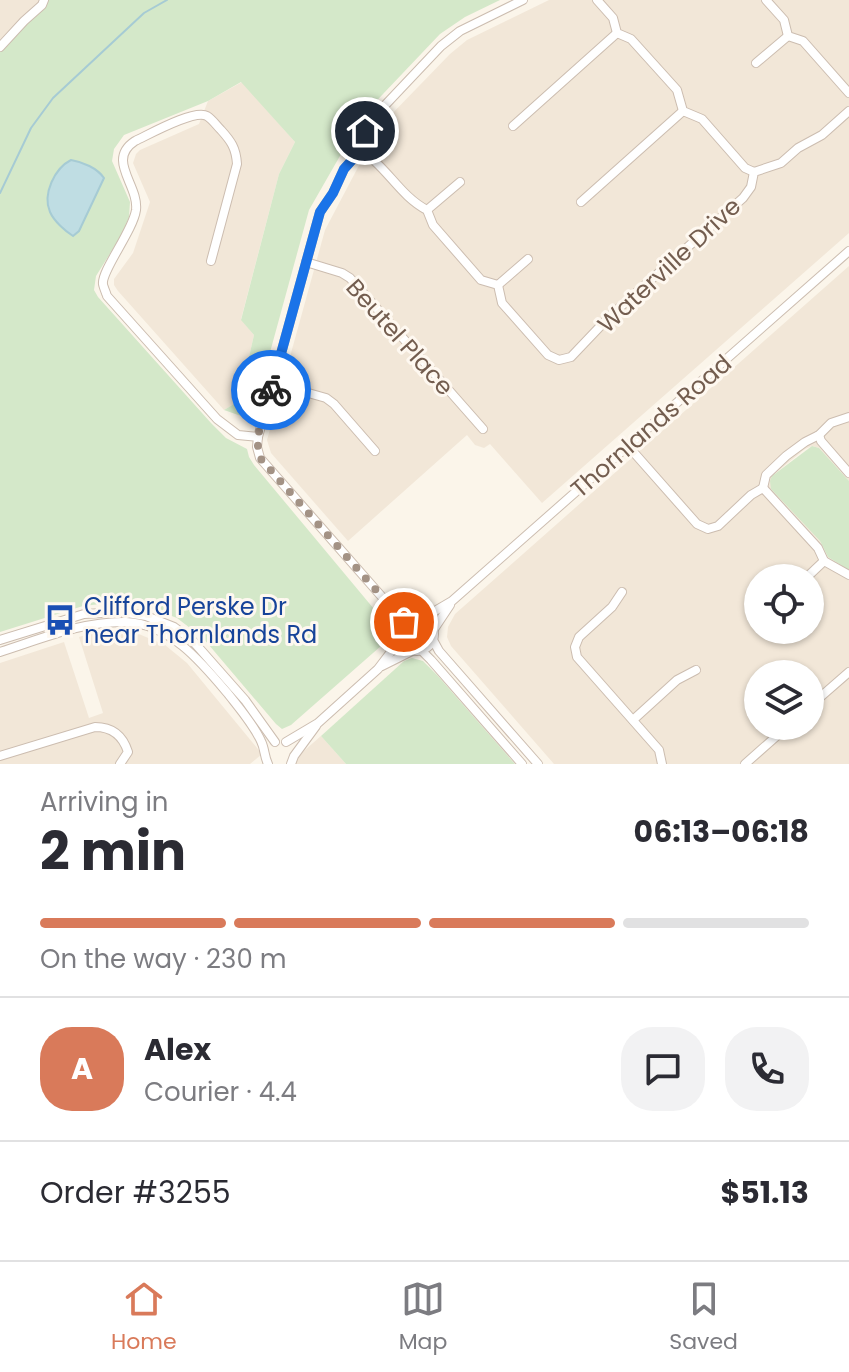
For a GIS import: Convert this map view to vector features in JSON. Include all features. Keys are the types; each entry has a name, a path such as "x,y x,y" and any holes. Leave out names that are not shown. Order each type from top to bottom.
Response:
{"street":[{"path":"0,47 44,0"},
{"path":"522,764 438,667 403,645 400,631 404,622 260,458 257,447 320,212 344,169 361,150 371,120 441,46 460,31 523,0"},
{"path":"597,0 613,18 617,33"},
{"path":"766,0 784,20 788,36"},
{"path":"617,33 631,39 677,90 683,111"},
{"path":"513,126 617,33"},
{"path":"756,63 788,36"},
{"path":"788,36 803,41 849,93"},
{"path":"683,111 702,119 745,168 754,172"},
{"path":"581,202 683,111"},
{"name":"Waterville Drive","path":"559,360 571,357 610,316 743,198 751,187 754,172 781,163 798,148 822,135 849,111"},
{"path":"211,261 237,154 234,144 212,120 207,116 193,115 128,146 123,164 134,194 136,213 125,240 104,275 103,285 107,296 217,419 238,435 258,437"},
{"path":"361,150 375,159 413,202 427,210 433,225 481,280 498,285"},
{"path":"427,210 460,182"},
{"name":"Thornlands Road","path":"404,622 423,618 452,601 849,251"},
{"path":"498,285 528,259"},
{"name":"Beutel Place","path":"306,262 350,278 483,429"},
{"path":"498,285 502,303 548,355 559,360 558,371"},
{"path":"273,383 326,398 375,451"},
{"path":"629,447 697,524 708,529 718,526 763,488 766,475 786,456 819,435 831,423 849,417"},
{"path":"819,435 849,473"},
{"path":"763,488 818,548 824,561 849,575"},
{"path":"821,564 824,561"},
{"path":"622,592 612,607 579,637 575,647 577,657 659,750 662,764"},
{"name":"Thornlands Road","path":"433,640 434,629 452,601"},
{"path":"0,640 84,614 121,612 146,616 174,627 192,640 245,700 275,742"},
{"path":"423,618 434,629"},
{"path":"0,652 88,625 128,622 149,627 177,640 197,657 260,738 266,763"},
{"path":"265,751 271,744 286,742 318,723 378,669 400,640"},
{"path":"378,669 427,649 433,640 439,651 538,764"},
{"path":"633,720 677,680 696,670"},
{"path":"824,694 849,672"},
{"path":"293,760 318,723"},
{"path":"0,756 101,727 115,732 125,745 128,752 120,764"},
{"path":"745,764 772,740"},
{"path":"286,742 292,748 293,760"}],"shaded area":[{"path":"0,0 44,0 0,47"},
{"path":"549,0 849,0 849,233 542,503 490,444 484,448 475,445 467,435 348,541 271,453 267,440 325,230 376,133 450,54 467,40"},
{"path":"242,82 295,142 279,174 241,319 254,335 239,401 224,410 118,291 114,279 133,253 150,202 133,163 136,154 199,124 208,101"},
{"path":"849,266 849,481 819,448 812,446 772,476 771,489 820,541 828,557 849,570 849,764 554,764 451,646 447,637 455,614"},
{"path":"134,632 165,645 187,663 262,754 250,764 0,764 0,663 64,642 89,718 103,713 79,637"},
{"path":"321,736 346,764 289,764"}],"green space":[{"path":"44,0 500,0 465,17 440,34 364,114 309,210 252,418 224,410 239,401 254,335 241,320 279,174 295,142 241,82 208,101 124,135 114,149 112,161 130,202 129,217 96,276 94,290 211,423 226,438 247,449 254,465 385,626 386,635 381,646 291,725 282,729 203,638 177,618 148,607 119,602 83,606 0,632 0,47"},
{"path":"812,446 819,448 849,481 849,570 828,557 820,541 771,489 772,476"},
{"path":"412,658 423,661 438,676 515,764 346,764 321,736 404,661"}],"water":[{"path":"71,160 89,166 104,178 79,231 73,236 60,226 48,205 49,190 55,175"}],"waterway":[{"path":"0,193 31,128 53,98 144,13 167,0"}],"way so far":[{"path":"271,390 258,437 260,458 404,622"}],"place":[{"name":"Clifford Perske Dr near Thornlands Rd","path":"60,620"}],"route":[{"path":"271,390 320,212 344,169 361,150 365,131"}]}
